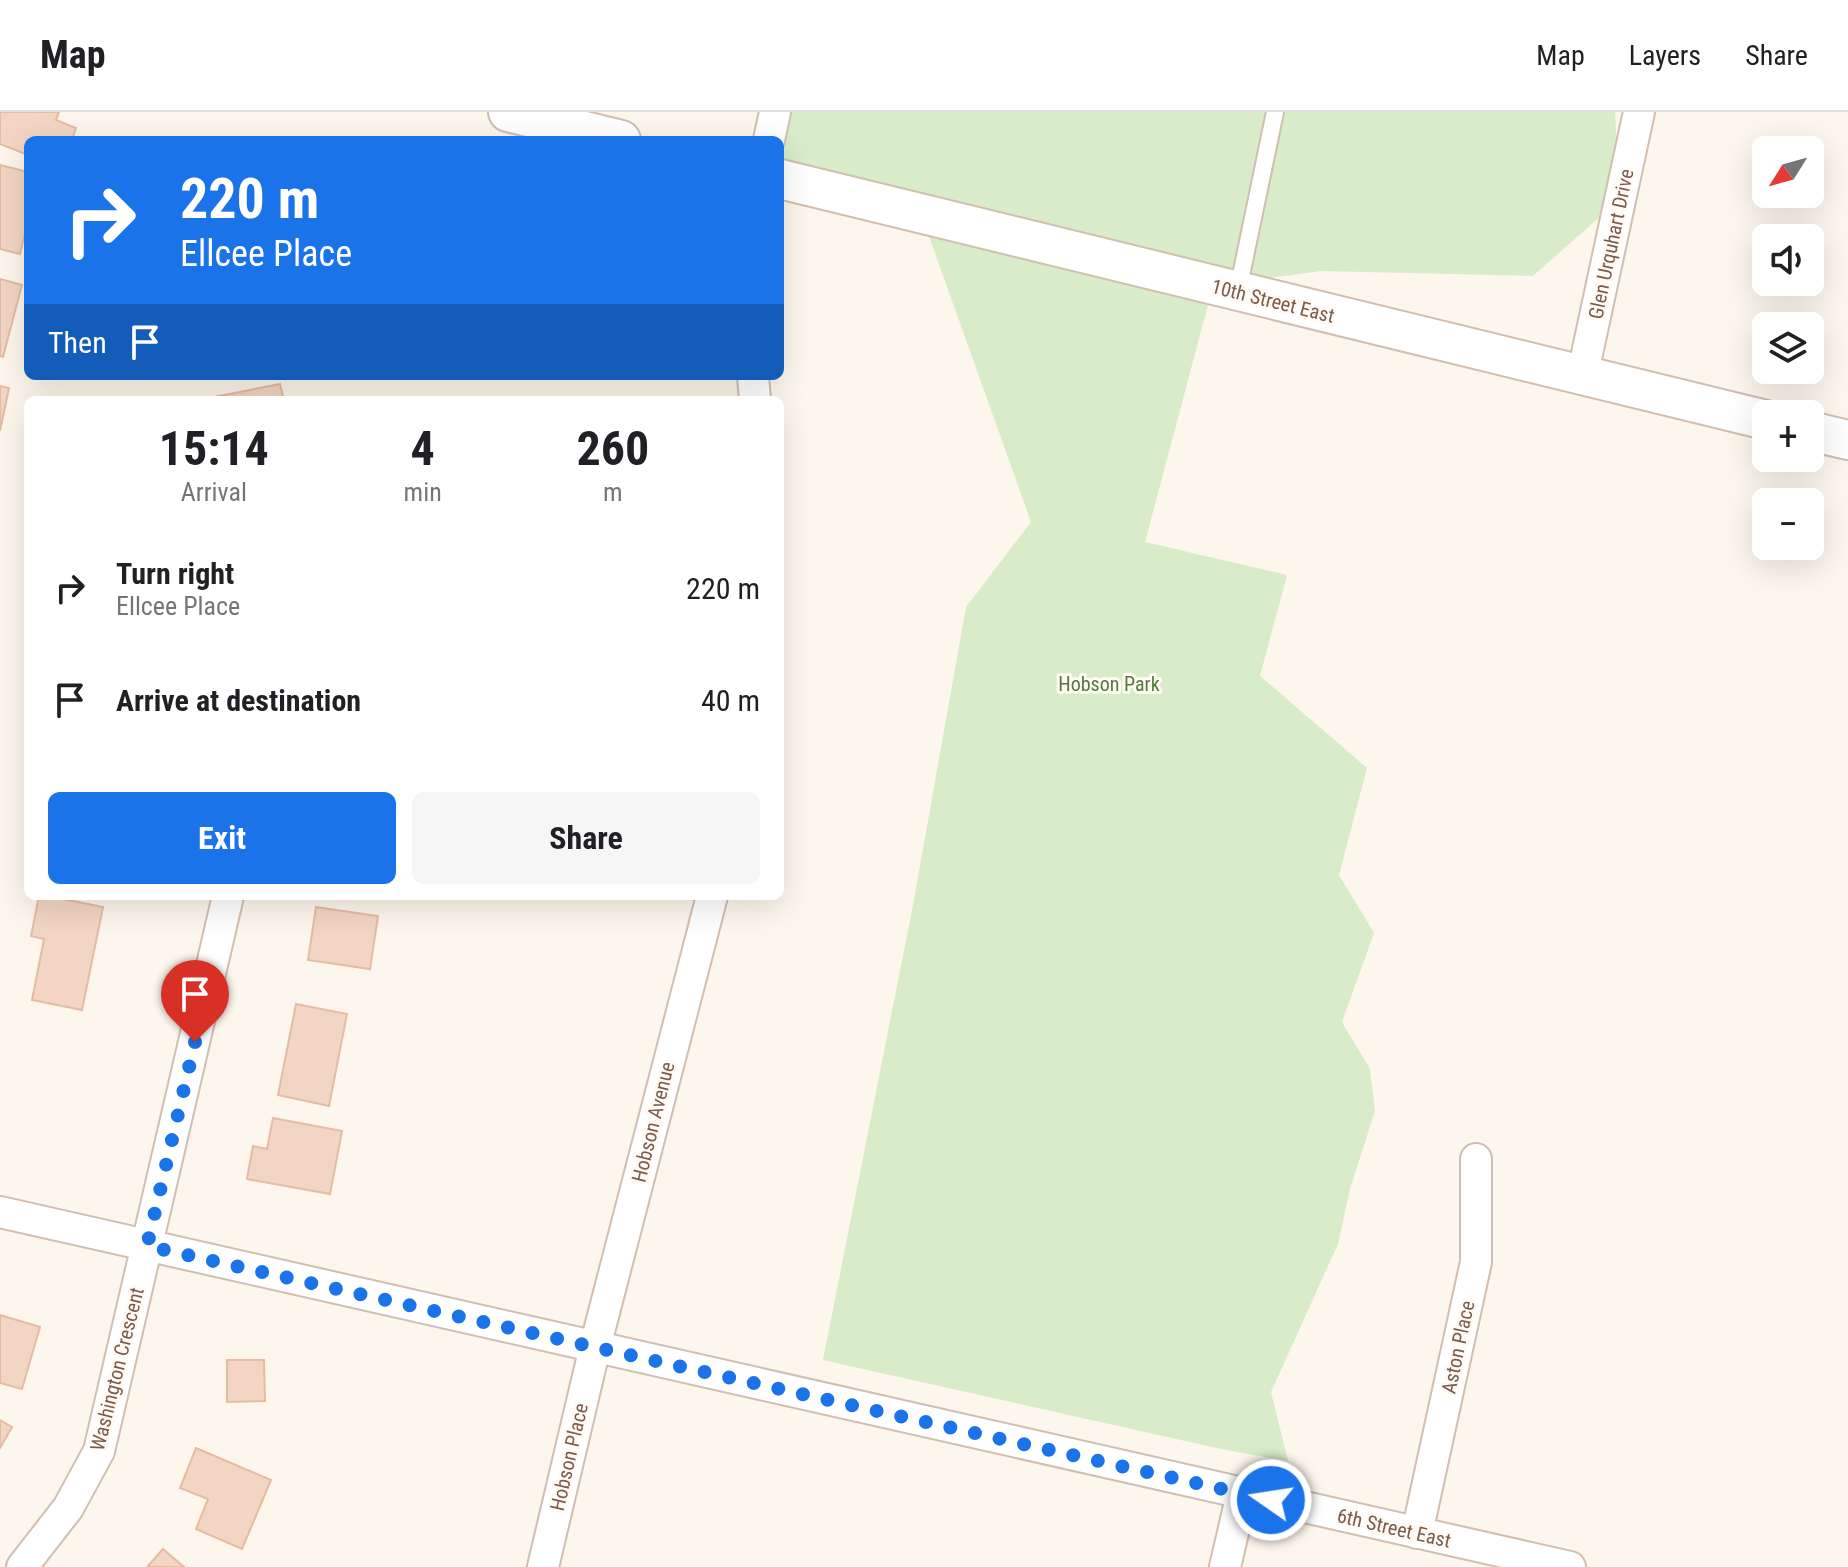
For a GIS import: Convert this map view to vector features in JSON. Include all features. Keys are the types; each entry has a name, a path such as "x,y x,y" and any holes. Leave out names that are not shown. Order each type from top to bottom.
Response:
{"street":[{"path":"508,112 605,136"},
{"path":"770,136 775,112"},
{"name":"Glen Urquhart Drive","path":"1582,377 1639,112"},
{"name":"10th Street East","path":"784,180 1752,417"},
{"path":"1824,434 1848,440"},
{"name":"Washington Crescent","path":"22,1567 68,1508 99,1451 227,900"},
{"name":"Hobson Avenue","path":"595,1347 711,900"},
{"name":"Aston Place","path":"1417,1533 1476,1262 1476,1159"},
{"name":"6th Street East","path":"0,1212 1570,1567"},
{"name":"Hobson Place","path":"543,1567 595,1347"},
{"path":"1225,1567 1242,1494"}],"lane":[{"path":"1238,292 1275,112"}],"green space":[{"name":"Hobson Park","path":"777,112 1615,112 1620,199 1533,276 1321,271 1213,286 1145,542 1287,575 1260,676 1367,768 1339,875 1374,933 1342,1022 1370,1069 1375,1111 1350,1189 1338,1244 1271,1392 1288,1461 1221,1449 823,1360 913,905 966,607 1031,522 921,214 784,180 784,136 780,136"}],"building":[{"path":"0,112 59,112 56,120 76,128 73,136 24,136 24,153 0,144"},
{"path":"0,165 24,171 24,237 20,254 0,249"},
{"path":"0,279 22,285 3,357 0,356"},
{"path":"280,384 283,396 218,396"},
{"path":"0,386 9,388 0,431"},
{"path":"38,900 68,900 103,907 82,1010 32,1000 44,939 31,936"},
{"path":"316,907 378,916 370,969 308,960"},
{"path":"296,1004 347,1014 329,1106 278,1095"},
{"path":"273,1118 342,1131 330,1194 247,1179 253,1146 267,1149"},
{"path":"0,1315 40,1327 22,1389 0,1383"},
{"path":"227,1360 264,1360 265,1401 227,1402"},
{"path":"0,1420 12,1427 0,1448"},
{"path":"196,1448 271,1480 242,1549 196,1529 208,1499 180,1488"},
{"path":"163,1549 184,1567 147,1567"}],"route":[{"path":"195,1042 147,1246 1271,1500"}]}
